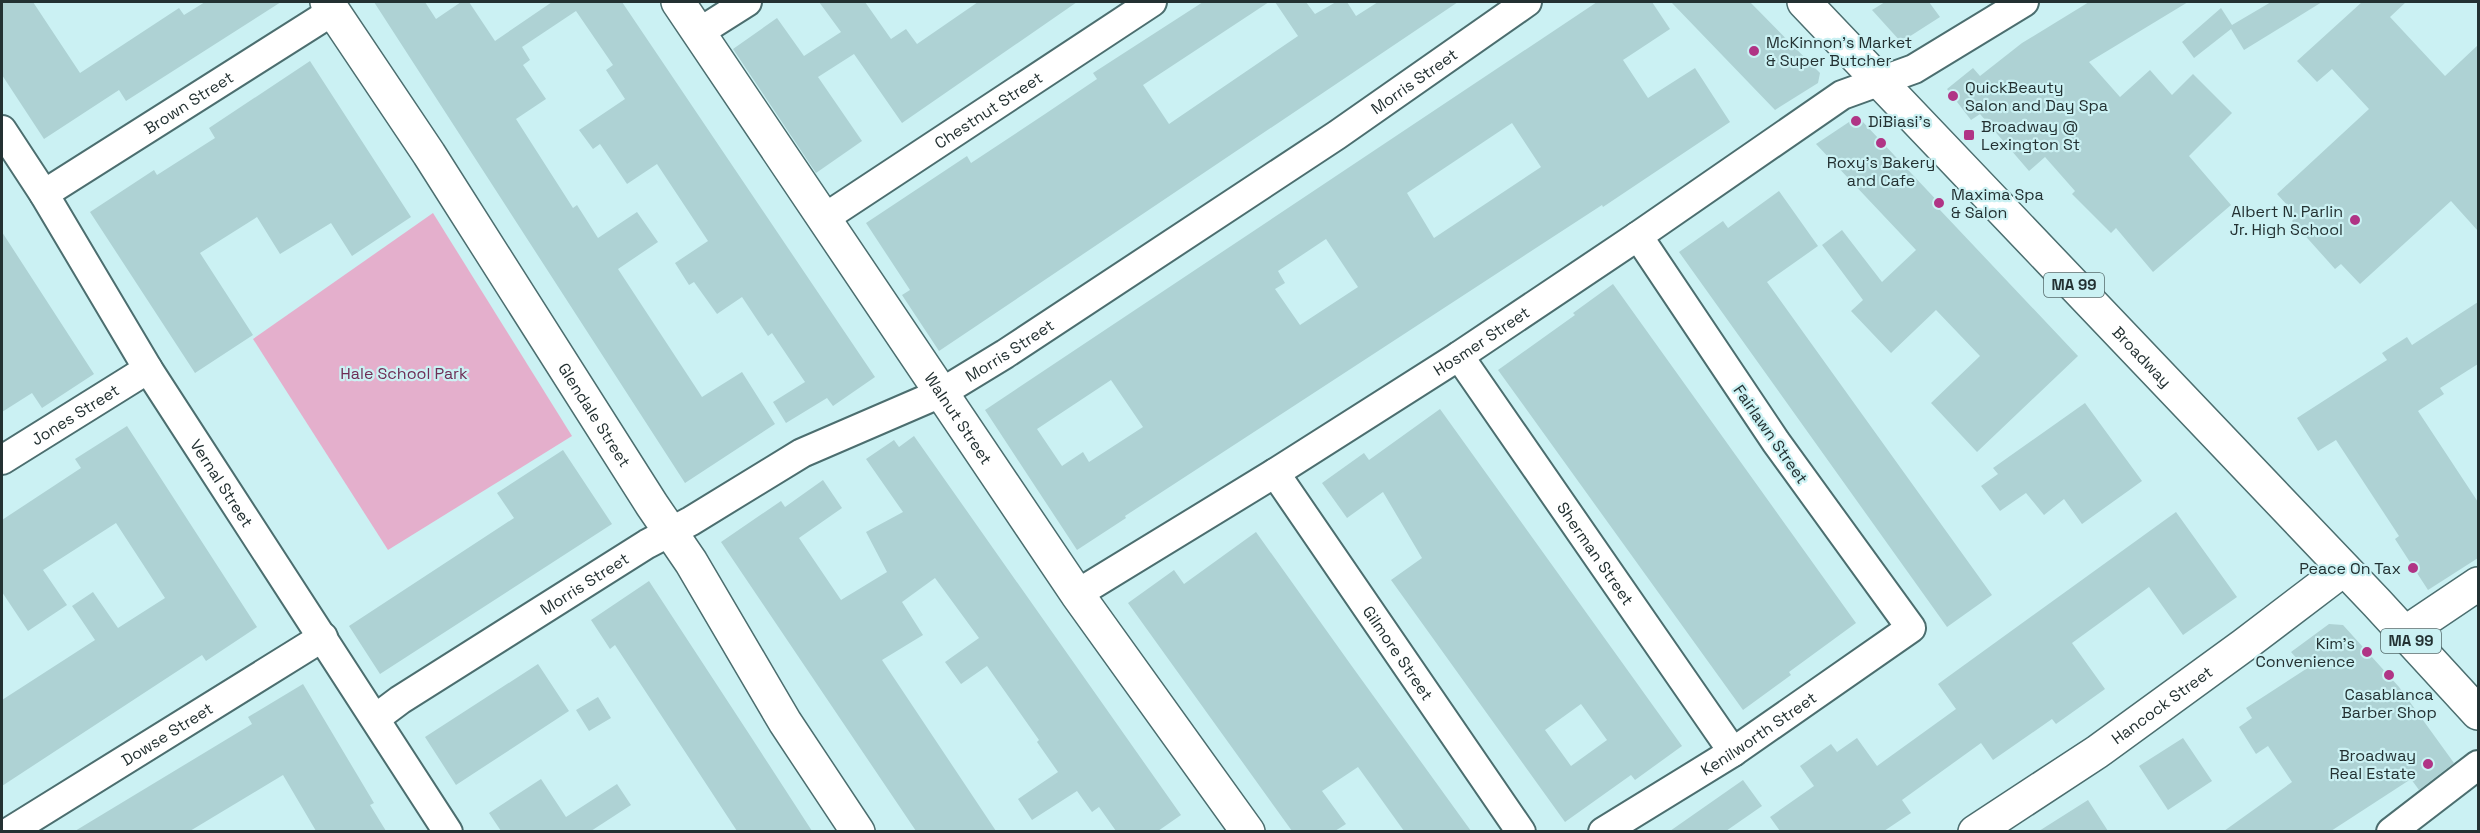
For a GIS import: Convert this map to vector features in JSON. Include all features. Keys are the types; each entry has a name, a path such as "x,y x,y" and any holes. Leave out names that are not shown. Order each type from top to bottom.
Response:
{"street":[{"name":"Walnut Street","path":"678,2 1077,594 1248,831"},
{"path":"698,33 747,2"},
{"name":"Chestnut Street","path":"824,219 1152,2"},
{"name":"Morris Street","path":"376,718 647,544 671,532 802,453 941,393 1005,354 1337,135 1527,2"},
{"name":"Broadway","path":"1804,2 2344,569 2478,713"},
{"name":"Hosmer Street","path":"1077,594 1275,473 1459,356 1842,95 1914,69 2024,2"},
{"name":"Brown Street","path":"44,194 330,6"},
{"name":"Glendale Street","path":"330,6 429,154 691,562 759,682 858,831"},
{"name":"Vernal Street","path":"2,130 44,194 148,369 448,831"},
{"name":"Fairlawn Street","path":"1638,236 1776,442 1911,628"},
{"name":"Sherman Street","path":"1459,356 1733,752"},
{"name":"Jones Street","path":"2,460 148,369"},
{"name":"Gilmore Street","path":"1275,473 1521,831"},
{"name":"Hancock Street","path":"1975,831 2097,752 2344,569"},
{"path":"2404,633 2478,584"},
{"name":"Kenilworth Street","path":"1603,831 1733,752 1911,628"},
{"name":"Dowse Street","path":"9,831 323,637"},
{"path":"2391,831 2478,765"}],"green space":[{"name":"Hale School Park","path":"433,213 572,436 388,550 253,339"}],"building":[{"path":"2,2 33,2 80,73 179,8 184,15 205,2 281,2 126,101 119,90 44,139 2,75"},
{"path":"374,2 425,2 436,19 461,2 469,2 495,41 552,2 622,2 875,377 833,406 827,398 786,423 773,402 805,382 772,333 768,336 742,297 717,314 694,282 689,285 675,263 708,241 657,164 627,184 600,144 593,149 579,130 625,99 606,70 613,65 576,11 522,47 530,60 523,65 546,99 516,119 573,208 577,205 598,238 637,212 658,242 618,269 702,397 742,372 775,424 685,483"},
{"path":"819,2 865,2 891,39 906,29 917,44 978,2 1077,2 902,123 854,54 818,77 862,141 816,173 733,49 777,18 804,56 841,32"},
{"path":"1203,2 1269,2 1143,85 1169,124 1298,36 1275,2 1306,2 1315,14 1336,2 1347,2 1356,16 1378,2 1458,2 939,351 902,295 910,290 866,223 967,156 971,163 1097,79 1093,73"},
{"path":"1597,2 1652,2 1670,29 1623,60 1648,98 1695,68 1730,122 1603,207 1602,205 1125,516 1126,518 1077,550 985,410","holes":["1512,123 1541,167 1434,238 1407,193","1326,239 1358,287 1300,325 1275,289 1285,283 1278,271","1111,380 1143,427 1089,462 1083,452 1062,466 1037,429"]},
{"path":"1671,2 1750,2 1820,73 1818,83 1775,110"},
{"path":"1885,2 1929,2 1940,17 1901,42 1872,10"},
{"path":"2089,2 2188,2 2089,62 2120,97 2150,70 2172,95 2193,74 2232,113 2189,156 2231,205 2153,272 2116,228 2111,233 2072,194 2075,191 2045,157 2029,171 1980,114 1971,120 1947,89 1973,68 1980,76 2022,43"},
{"path":"2271,2 2322,2 2244,50 2231,29 2194,58 2182,42 2221,8 2232,25"},
{"path":"2362,2 2406,2 2390,17 2445,76 2478,45 2478,231 2451,201 2360,284 2341,264 2335,269 2292,221 2297,216 2277,194 2369,109 2332,69 2317,82 2297,61"},
{"path":"310,61 411,217 352,256 331,223 280,254 257,217 200,253 253,335 195,373 90,212 154,170 157,175 215,138 209,128"},
{"path":"1852,120 1862,121 1943,207 1940,210 2078,356 1977,452 1931,403 1980,356 1936,310 1891,353 1851,311 1863,300 1822,245 1842,230 1882,282 1916,250 1816,144"},
{"path":"1779,191 1818,246 1767,282 1992,595 1947,627 1679,252 1723,221 1728,228"},
{"path":"2,232 94,374 42,408 32,393 2,412"},
{"path":"1613,284 1856,623 1789,672 1791,675 1743,710 1498,370 1575,315 1573,313"},
{"path":"2478,302 2478,364 2440,388 2444,394 2418,411 2478,502 2478,558 2428,590 2395,539 2399,536 2336,440 2318,451 2297,418 2387,360 2382,353 2407,337 2412,345"},
{"path":"2085,403 2142,481 2082,524 2064,499 2044,515 2026,493 2000,511 1981,486 1998,474 1993,468"},
{"path":"1440,409 1682,746 1635,780 1631,775 1565,822 1391,580 1422,558 1383,492 1347,518 1322,483 1364,453 1369,460","holes":["1581,704 1607,740 1571,766 1545,730"]},
{"path":"127,426 257,627 206,661 202,655 2,786 2,700 95,640 72,606 93,592 118,628 165,598 116,523 43,570 67,605 28,631 2,592 2,520 81,468 75,459"},
{"path":"914,436 1181,815 1158,831 1116,831 1099,807 1092,812 1077,791 1032,820 1018,799 1058,772 1037,742 1039,740 987,666 961,684 945,662 979,638 935,578 902,602 923,635 882,660 996,831 916,831 721,542 781,501 785,507 823,480 842,508 799,538 841,600 887,572 866,532 903,512 866,459 894,440 899,447"},
{"path":"563,450 612,524 380,674 349,626 514,518 497,493"},
{"path":"2176,512 2237,597 2183,635 2149,587 2072,643 2105,689 2056,724 2052,719 1993,760 1981,743 1902,800 1911,813 1884,831 1780,831 1770,817 1814,786 1800,766 1831,744 1837,752 1857,738 1877,766 1956,709 1938,684"},
{"path":"1256,532 1471,831 1404,831 1358,767 1322,791 1346,824 1335,831 1292,831 1128,603 1174,570 1184,584"},
{"path":"649,581 812,831 737,831 615,645 610,649 591,620"},
{"path":"2329,624 2343,625 2399,687 2454,763 2419,790 2411,779 2331,831 2224,831 2292,782 2268,746 2256,754 2239,727 2252,718 2246,708 2306,669 2291,652"},
{"path":"538,664 569,711 456,785 425,737"},
{"path":"303,684 374,803 370,805 386,831 316,831 283,775 190,831 75,831 252,724 248,717"},
{"path":"598,697 611,718 589,731 576,710"},
{"path":"2183,738 2212,781 2168,810 2139,766"},
{"path":"541,779 566,817 617,784 631,805 591,831 501,831 489,813"},
{"path":"1743,780 1762,806 1726,831 1670,831"},
{"path":"2088,800 2108,831 2039,831"}],"place":[{"name":"McKinnon's Market & Super Butcher","path":"1754,51"},
{"name":"QuickBeauty Salon and Day Spa","path":"1953,96"},
{"name":"DiBiasi's","path":"1856,121"},
{"name":"Broadway @ Lexington St","path":"1969,135"},
{"name":"Roxy's Bakery and Cafe","path":"1881,143"},
{"name":"Maxima Spa & Salon","path":"1939,203"},
{"name":"Albert N. Parlin Jr. High School","path":"2355,220"},
{"name":"Peace On Tax","path":"2413,568"},
{"name":"Kim's Convenience","path":"2367,652"},
{"name":"Casablanca Barber Shop","path":"2389,675"},
{"name":"Broadway Real Estate","path":"2428,764"}]}
